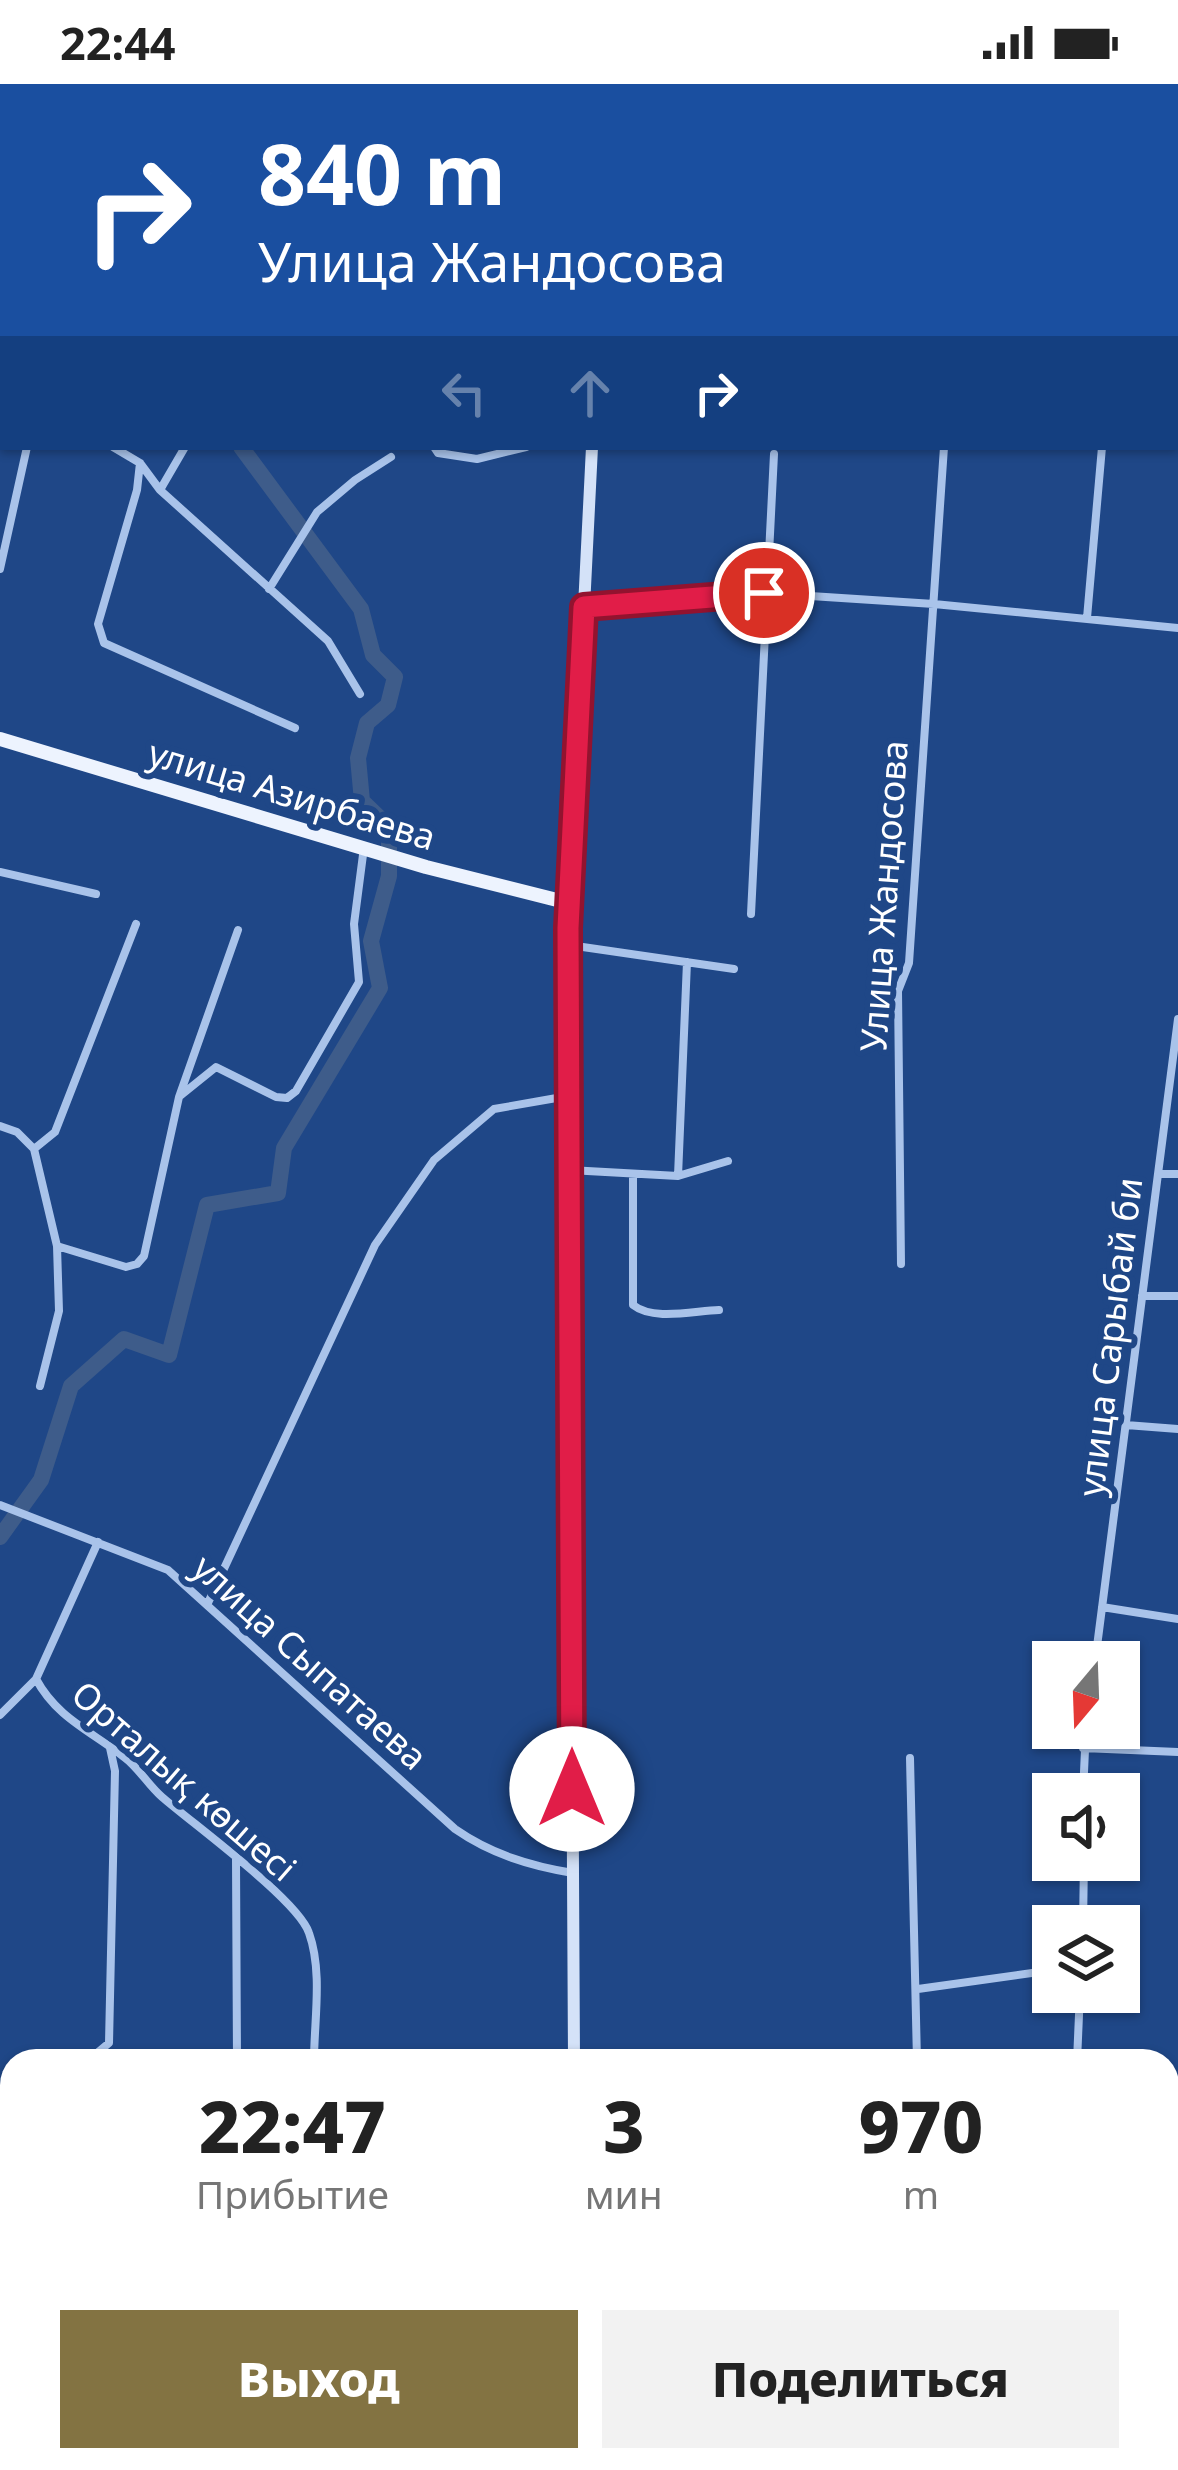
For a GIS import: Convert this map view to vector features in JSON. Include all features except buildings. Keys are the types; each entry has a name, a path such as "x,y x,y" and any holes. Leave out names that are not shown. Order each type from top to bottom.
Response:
{"main road":[{"path":"574,2049 568,945 592,450"},
{"name":"улица Азирбаева","path":"0,740 426,866 569,903"}],"street":[{"path":"0,569 26,450"},
{"path":"118,450 140,463 160,490 328,641 360,694"},
{"path":"160,490 183,450"},
{"path":"436,450 477,459 514,450"},
{"name":"Улица Жандосова","path":"901,1264 898,992 909,963 944,450"},
{"path":"1087,618 1102,450"},
{"path":"751,914 774,454"},
{"path":"269,589 317,512 392,457"},
{"path":"140,463 99,635 104,643 295,728"},
{"path":"584,607 764,593 1178,628"},
{"path":"179,1097 216,1067 276,1097 286,1098 296,1091 359,982 354,924 369,848"},
{"path":"0,872 96,894"},
{"path":"34,1149 56,1132 136,924"},
{"path":"57,1246 126,1267 144,1256 179,1097 238,930"},
{"path":"568,945 734,969"},
{"path":"678,1176 687,962"},
{"name":"улица Сарыбай би","path":"1098,1641 1178,1019"},
{"path":"207,1605 375,1245 434,1160 494,1109 568,1096"},
{"path":"0,1126 17,1132 34,1149 57,1246 59,1311 40,1386"},
{"path":"568,1170 678,1176 728,1161"},
{"path":"633,1174 633,1306 650,1313 719,1310"},
{"path":"1159,1174 1178,1174"},
{"path":"1142,1296 1178,1296"},
{"path":"1126,1425 1178,1430"},
{"name":"улица Сыпатаева","path":"4,1506 168,1570 455,1829 478,1845 531,1866 573,1873"},
{"path":"0,1715 37,1679 98,1542"},
{"path":"1102,1607 1178,1619"},
{"name":"Орталық көшесі","path":"37,1679 58,1713 110,1748 236,1857 308,1928 315,1973 314,2049"},
{"path":"102,2049 109,2042 116,1771 110,1748"},
{"path":"1107,1749 1178,1752"},
{"path":"910,1758 917,2049"},
{"path":"236,1857 237,2049"},
{"path":"918,1989 1032,1973"},
{"path":"1078,2049 1079,2013"}],"waterway":[{"path":"0,1537 41,1480 71,1386 124,1339 169,1355 207,1205 278,1193 284,1148 380,988 371,941 389,876 389,827 362,801 358,758 367,723 388,705 395,677 373,655 361,609 243,450"}],"route":[{"path":"572,1789 568,928 584,607 764,593"}]}
